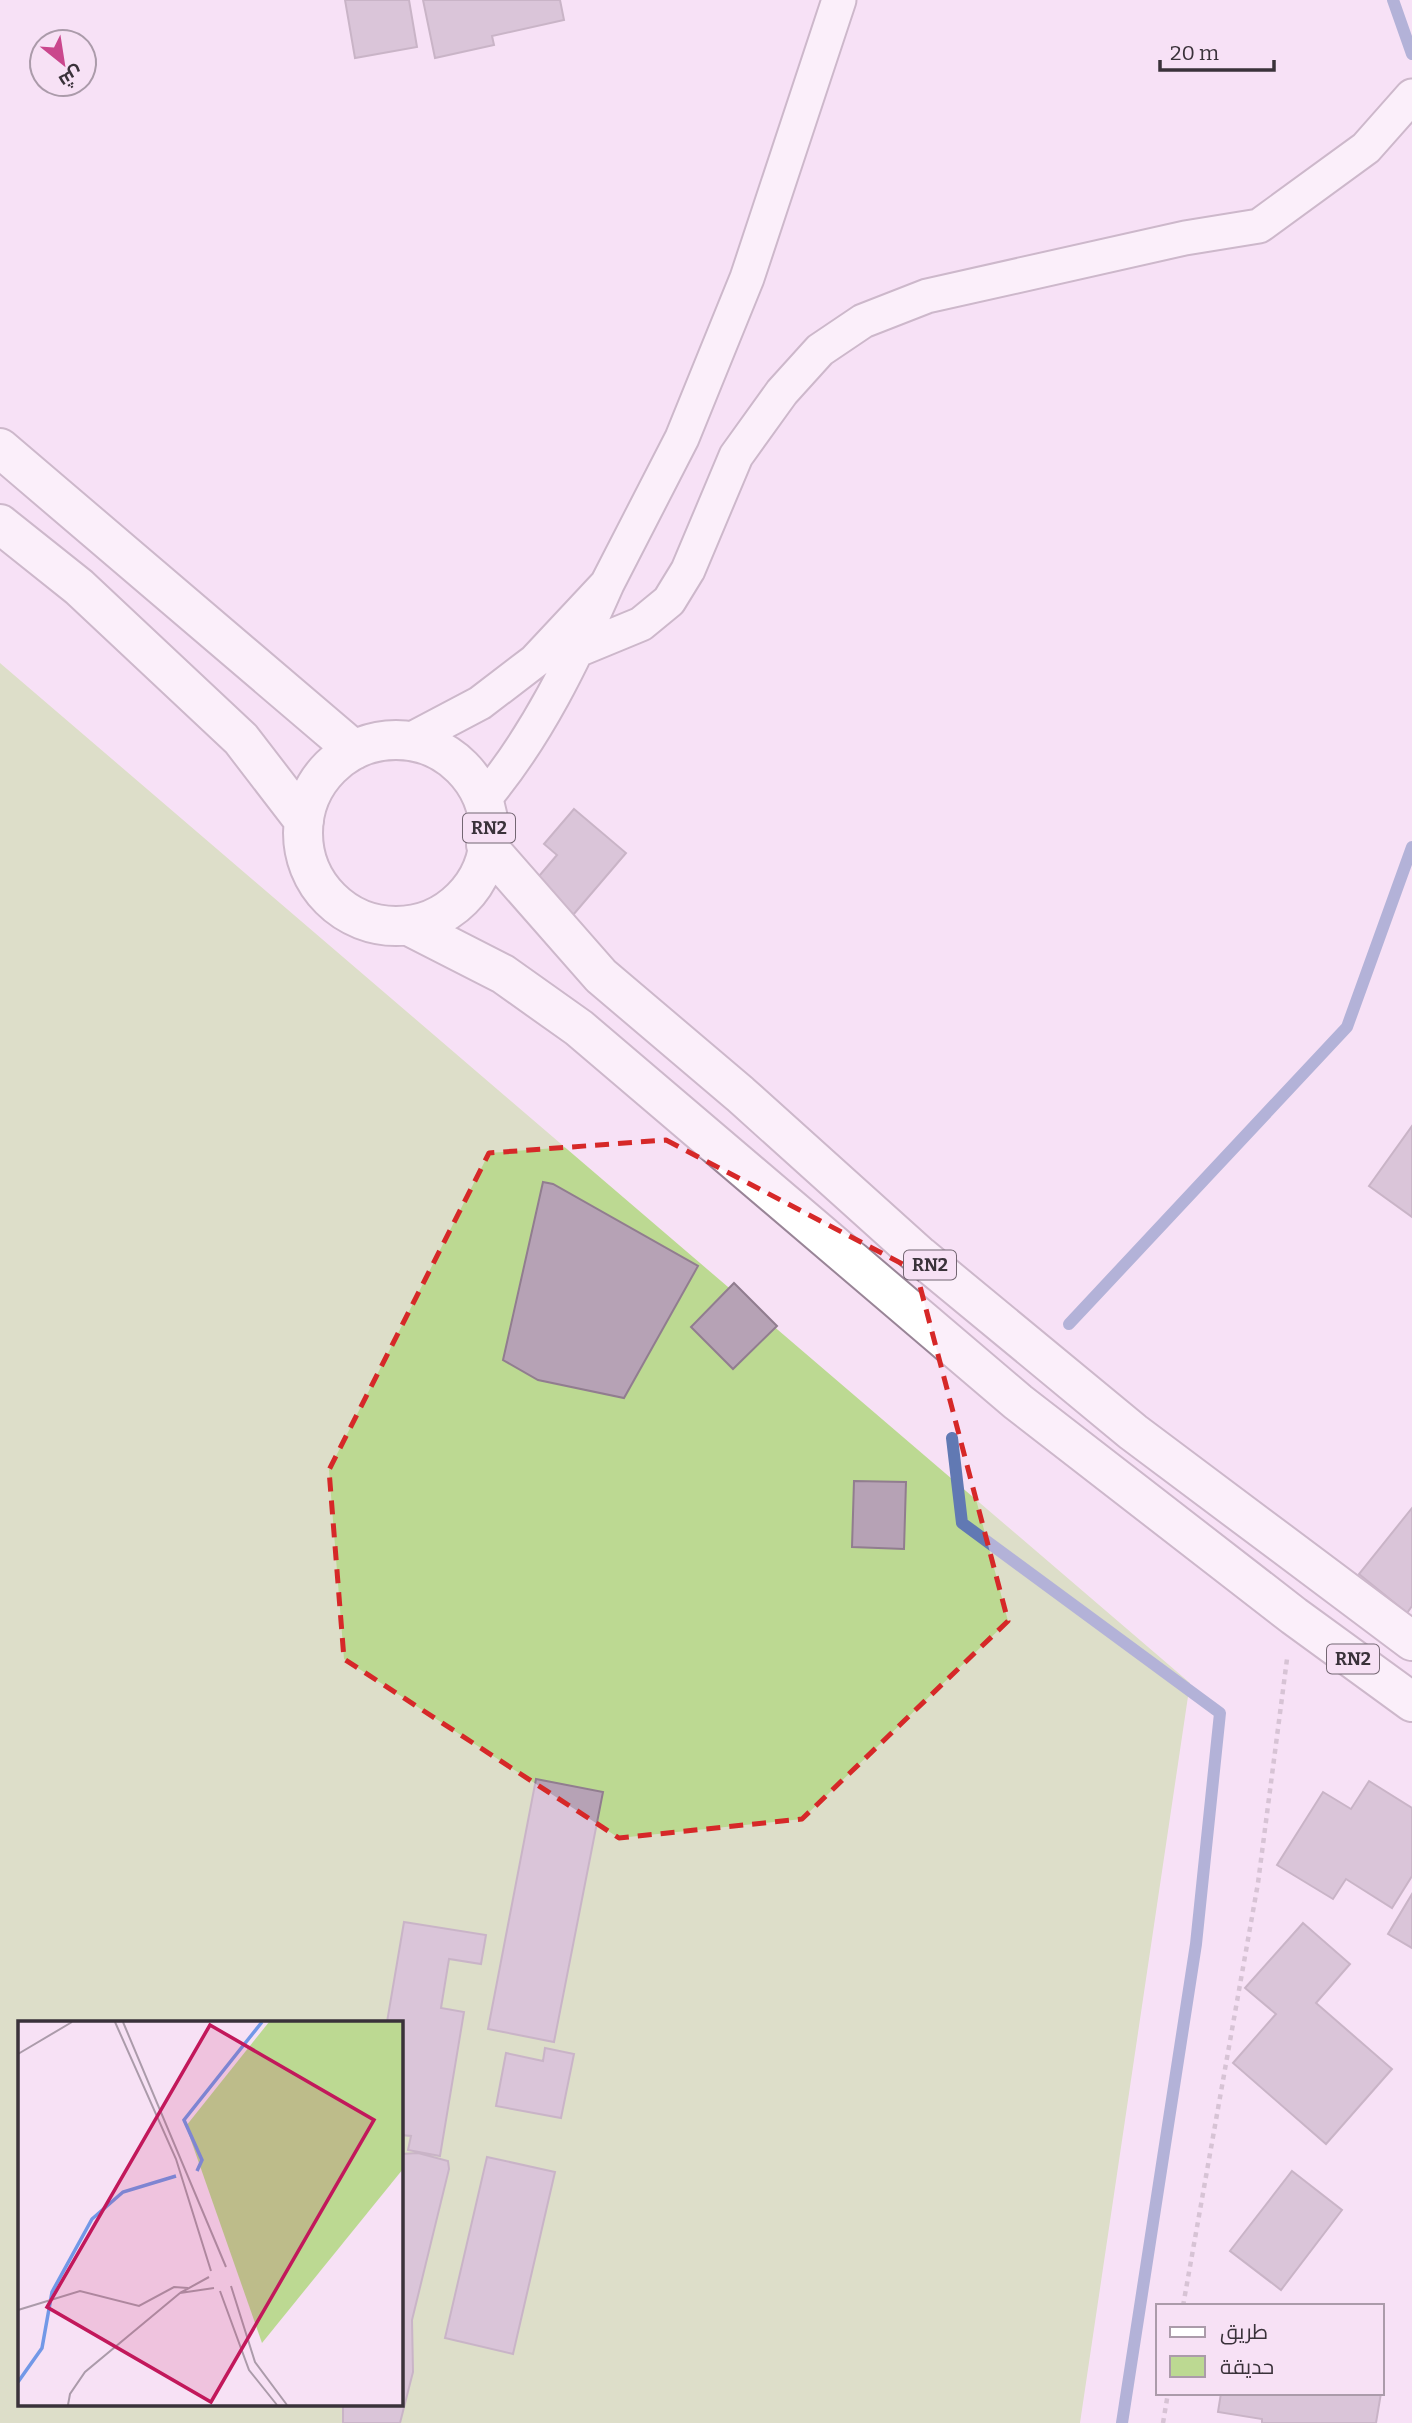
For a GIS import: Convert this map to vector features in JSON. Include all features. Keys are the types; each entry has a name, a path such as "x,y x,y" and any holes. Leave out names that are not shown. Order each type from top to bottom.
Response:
{"highway":[{"path":"0,448 354,750"},
{"path":"0,524 79,587 241,738 304,821"},
{"name":"RN2","path":"385,740 408,741 439,750 465,770 484,799 490,831 481,874 468,892 444,914 410,926 377,926 346,914 327,898 310,871 302,839 304,821 307,804 323,775 354,750 385,740"},
{"name":"RN2","path":"486,845 601,976 740,1094 920,1256 1133,1432 1412,1641"},
{"name":"RN2","path":"410,926 503,974 579,1028 1018,1402 1294,1616 1412,1702"}],"street":[{"path":"484,799 515,761 578,650 607,584 682,438 747,278 839,0"},
{"path":"578,650 641,624 669,601 688,570 736,456 782,392 820,350 863,321 927,296 1185,238 1259,226 1366,148 1412,96"},
{"path":"408,741 480,703 535,661 607,584"}],"path":[{"path":"1183,2304 1258,1883 1294,1616"},
{"path":"1163,2423 1168,2395"}],"highlighted area":[{"path":"666,1140 916,1271 1008,1621 802,1819 619,1838 344,1659 329,1470 489,1153"}],"green space":[{"path":"0,663 1190,1683 1080,2423 0,2423"}],"building":[{"path":"345,0 409,0 417,47 355,58"},
{"path":"423,0 560,0 564,20 492,36 494,45 435,58"},
{"path":"574,809 626,853 573,915 534,882 557,855 544,844"},
{"path":"1412,1126 1412,1217 1369,1186"},
{"path":"543,1182 553,1184 698,1266 624,1398 538,1380 503,1360"},
{"path":"734,1283 777,1326 733,1369 691,1327"},
{"path":"854,1481 906,1482 904,1549 852,1547"},
{"path":"1412,1508 1412,1606 1407,1613 1359,1574"},
{"path":"536,1779 603,1792 554,2042 488,2029"},
{"path":"1369,1781 1412,1808 1412,1876 1392,1908 1346,1879 1333,1899 1277,1865 1323,1792 1351,1809"},
{"path":"1412,1894 1412,1948 1388,1934"},
{"path":"404,1922 486,1935 481,1964 449,1959 441,2008 464,2012 440,2156 408,2150 411,2136 402,2135 402,2021 387,2021"},
{"path":"1303,1923 1350,1964 1316,2003 1392,2069 1326,2144 1233,2063 1276,2014 1245,1988"},
{"path":"545,2048 574,2054 561,2118 496,2106 506,2053 543,2061"},
{"path":"418,2153 448,2161 449,2169 412,2320 413,2372 400,2423 343,2423 343,2406 402,2406 402,2154"},
{"path":"487,2157 555,2172 513,2354 445,2338"},
{"path":"1292,2171 1342,2210 1281,2290 1230,2251"},
{"path":"1221,2395 1381,2395 1376,2423 1262,2423 1262,2419 1218,2412"}],"waterway":[{"path":"1393,0 1412,54"},
{"path":"1069,1324 1347,1027 1412,847"},
{"path":"952,1438 962,1523 1220,1713 1196,1944 1122,2423"}]}
